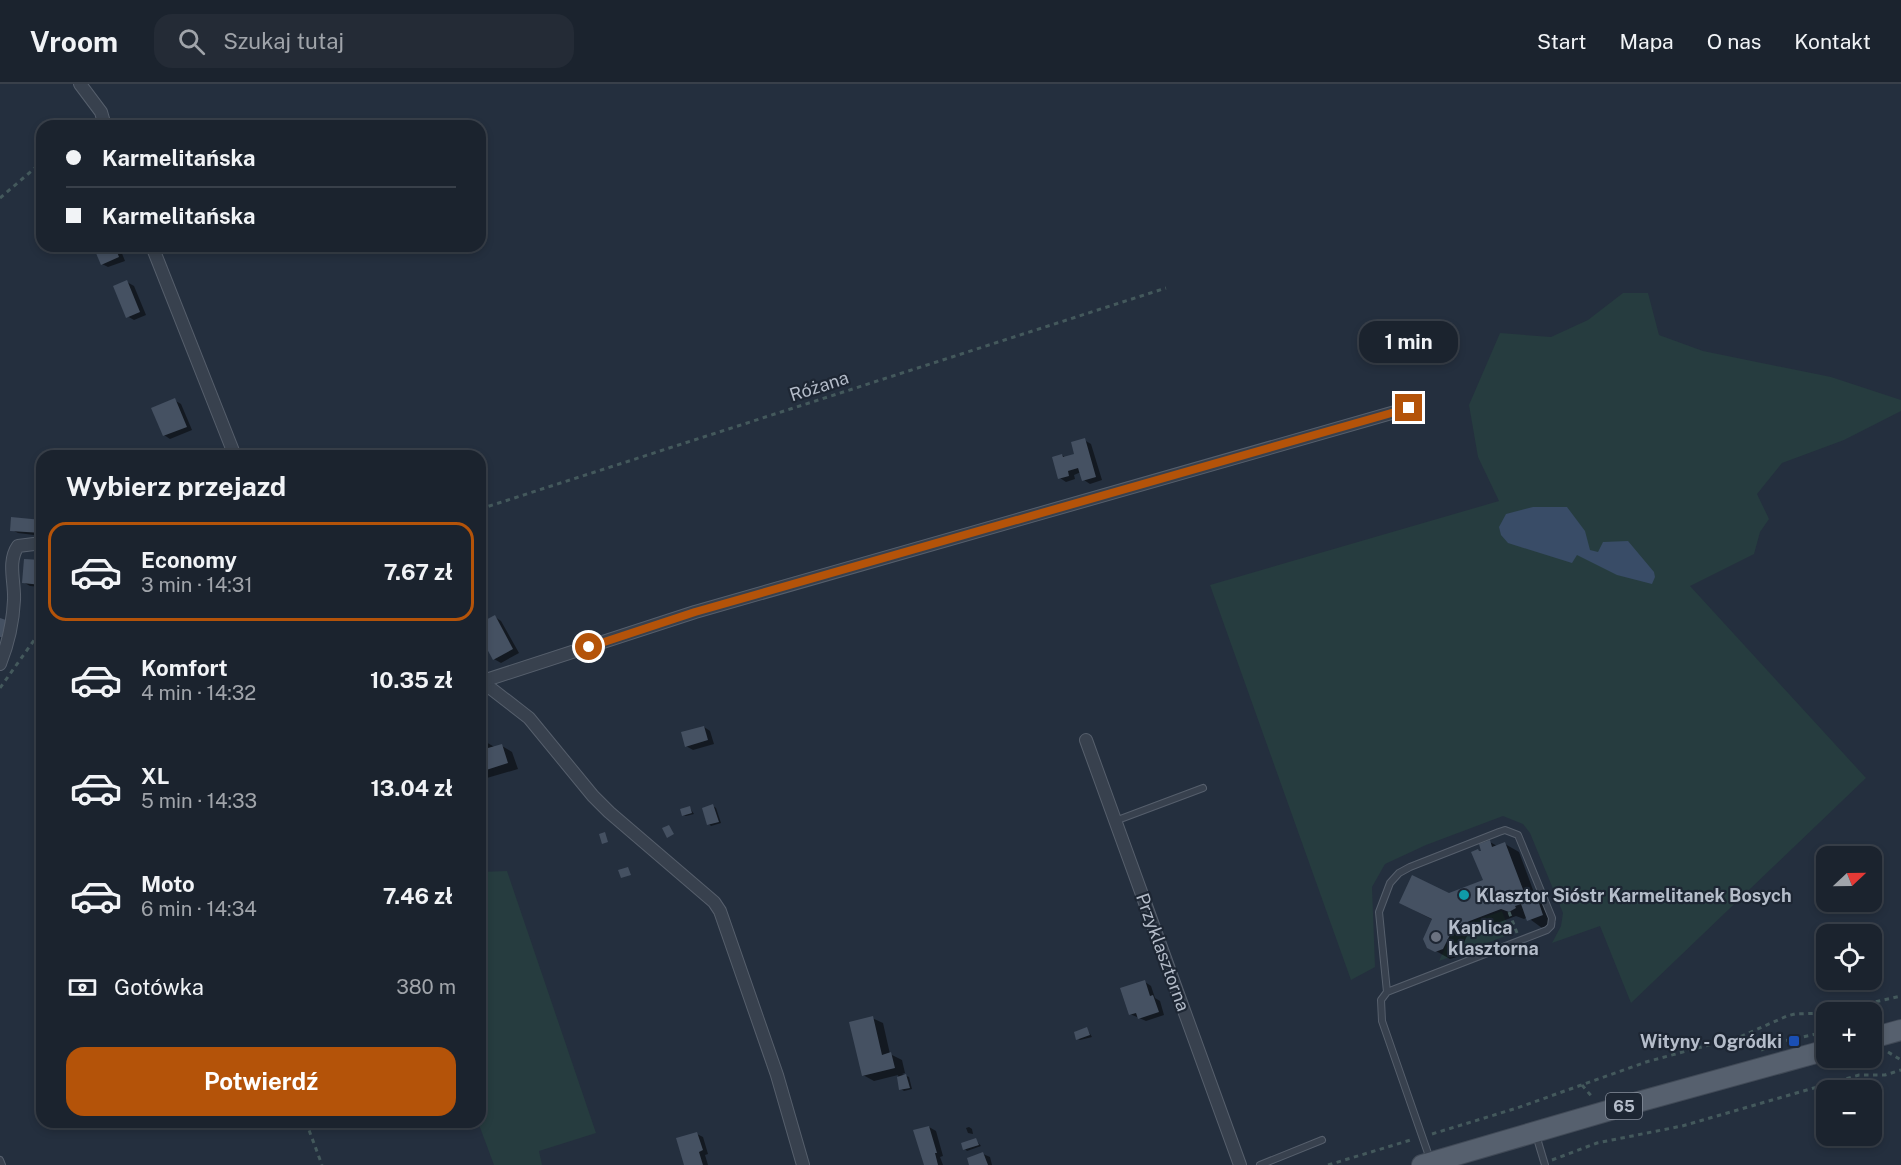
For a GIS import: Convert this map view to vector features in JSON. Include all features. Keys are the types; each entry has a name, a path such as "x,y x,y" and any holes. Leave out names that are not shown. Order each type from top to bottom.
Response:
{"main road":[{"path":"1882,1035 1901,1030"},
{"name":"65","path":"1426,1164 1535,1131 1816,1053"}],"street":[{"path":"80,84 101,112 103,120"},
{"path":"154,252 233,450"},
{"path":"486,678 695,612 1409,408"},
{"path":"0,664 12,622 14,600 12,555 18,546 36,544"},
{"path":"486,684 529,718 592,796 714,902 720,910 777,1075 803,1165"},
{"name":"Przyklasztorna","path":"1086,740 1239,1165"}],"lane":[{"path":"1115,820 1203,788"},
{"path":"1387,992 1379,912 1390,883 1399,873 1410,867 1505,830 1518,835 1552,918 1551,926 1546,930 1387,992 1381,1000 1382,1021 1422,1137 1426,1164"},
{"path":"1535,1131 1544,1164"},
{"path":"1260,1165 1322,1140"},
{"path":"0,1160 2,1165"}],"path":[{"path":"0,198 36,167"},
{"name":"Różana","path":"486,507 1166,288"},
{"path":"0,688 36,637"},
{"path":"1509,912 1520,940"},
{"path":"1875,1002 1901,996"},
{"path":"1328,1165 1517,1108 1671,1054 1742,1036 1787,1016 1816,1013"},
{"path":"1544,1164 1597,1143 1682,1126 1859,1075 1885,1075 1901,1070"},
{"path":"308,1128 322,1165"}],"green space":[{"path":"1623,293 1648,293 1659,335 1703,351 1831,377 1901,400 1901,411 1844,440 1782,463 1757,494 1769,519 1760,532 1754,554 1690,586 1866,778 1631,1003 1600,926 1552,943 1561,926 1563,913 1530,833 1523,824 1503,816 1426,845 1385,864 1372,887 1375,967 1351,980 1210,585 1499,501 1478,457 1469,405 1500,333 1551,337 1588,320"},
{"path":"507,871 596,1133 539,1151 542,1165 494,1165 480,1128 486,1128 486,872"},
{"path":"1502,911 1511,934 1439,961 1454,928"}],"water":[{"path":"1533,507 1567,507 1585,531 1590,550 1598,552 1603,542 1628,541 1654,572 1655,577 1652,584 1617,575 1577,555 1572,563 1508,543 1501,535 1499,527 1506,514"}],"building":[{"path":"96,252 117,252 119,257 101,265"},
{"path":"127,280 140,312 126,318 113,286"},
{"path":"175,398 187,427 163,436 151,408"},
{"path":"1085,438 1096,477 1082,481 1078,468 1068,471 1069,476 1058,479 1052,457 1074,454 1071,442"},
{"path":"11,517 36,519 36,533 10,531"},
{"path":"24,559 36,560 36,584 22,583"},
{"path":"495,615 513,649 493,660 486,647 486,620"},
{"path":"0,618 6,620 2,637 0,637"},
{"path":"704,726 708,740 685,747 681,732"},
{"path":"486,740 488,748 502,744 508,763 486,770"},
{"path":"713,804 719,822 707,825 702,808"},
{"path":"690,806 692,813 682,816 680,809"},
{"path":"669,825 674,834 667,838 662,828"},
{"path":"605,832 608,842 602,844 599,834"},
{"name":"Klasztor Sióstr Karmelitanek Bosych","path":"1490,840 1492,847 1505,842 1527,900 1537,897 1543,915 1527,921 1521,904 1509,912 1501,909 1454,927 1443,949 1435,952 1427,948 1423,939 1432,919 1399,903 1412,875 1449,893 1483,880 1471,852 1478,849 1481,851 1479,844"},
{"path":"628,867 631,875 621,878 618,870"},
{"path":"1145,980 1150,996 1153,995 1159,1012 1138,1019 1136,1013 1129,1015 1120,988"},
{"path":"873,1016 882,1055 891,1052 895,1068 862,1076 849,1022"},
{"path":"1087,1027 1090,1035 1076,1040 1074,1032"},
{"path":"906,1074 910,1088 899,1090 897,1077"},
{"path":"929,1126 938,1165 924,1165 913,1130"},
{"path":"697,1132 703,1150 699,1152 703,1165 684,1165 676,1138"},
{"path":"976,1138 979,1145 963,1150 961,1143"},
{"path":"983,1152 988,1165 969,1165 967,1158"}],"place":[{"name":"Klasztor Sióstr Karmelitanek Bosych","path":"1464,895"},
{"name":"Kaplica klasztorna","path":"1436,937"},
{"name":"Wityny - Ogródki","path":"1794,1041"}],"route":[{"path":"589,647 695,612 1409,408"}]}
